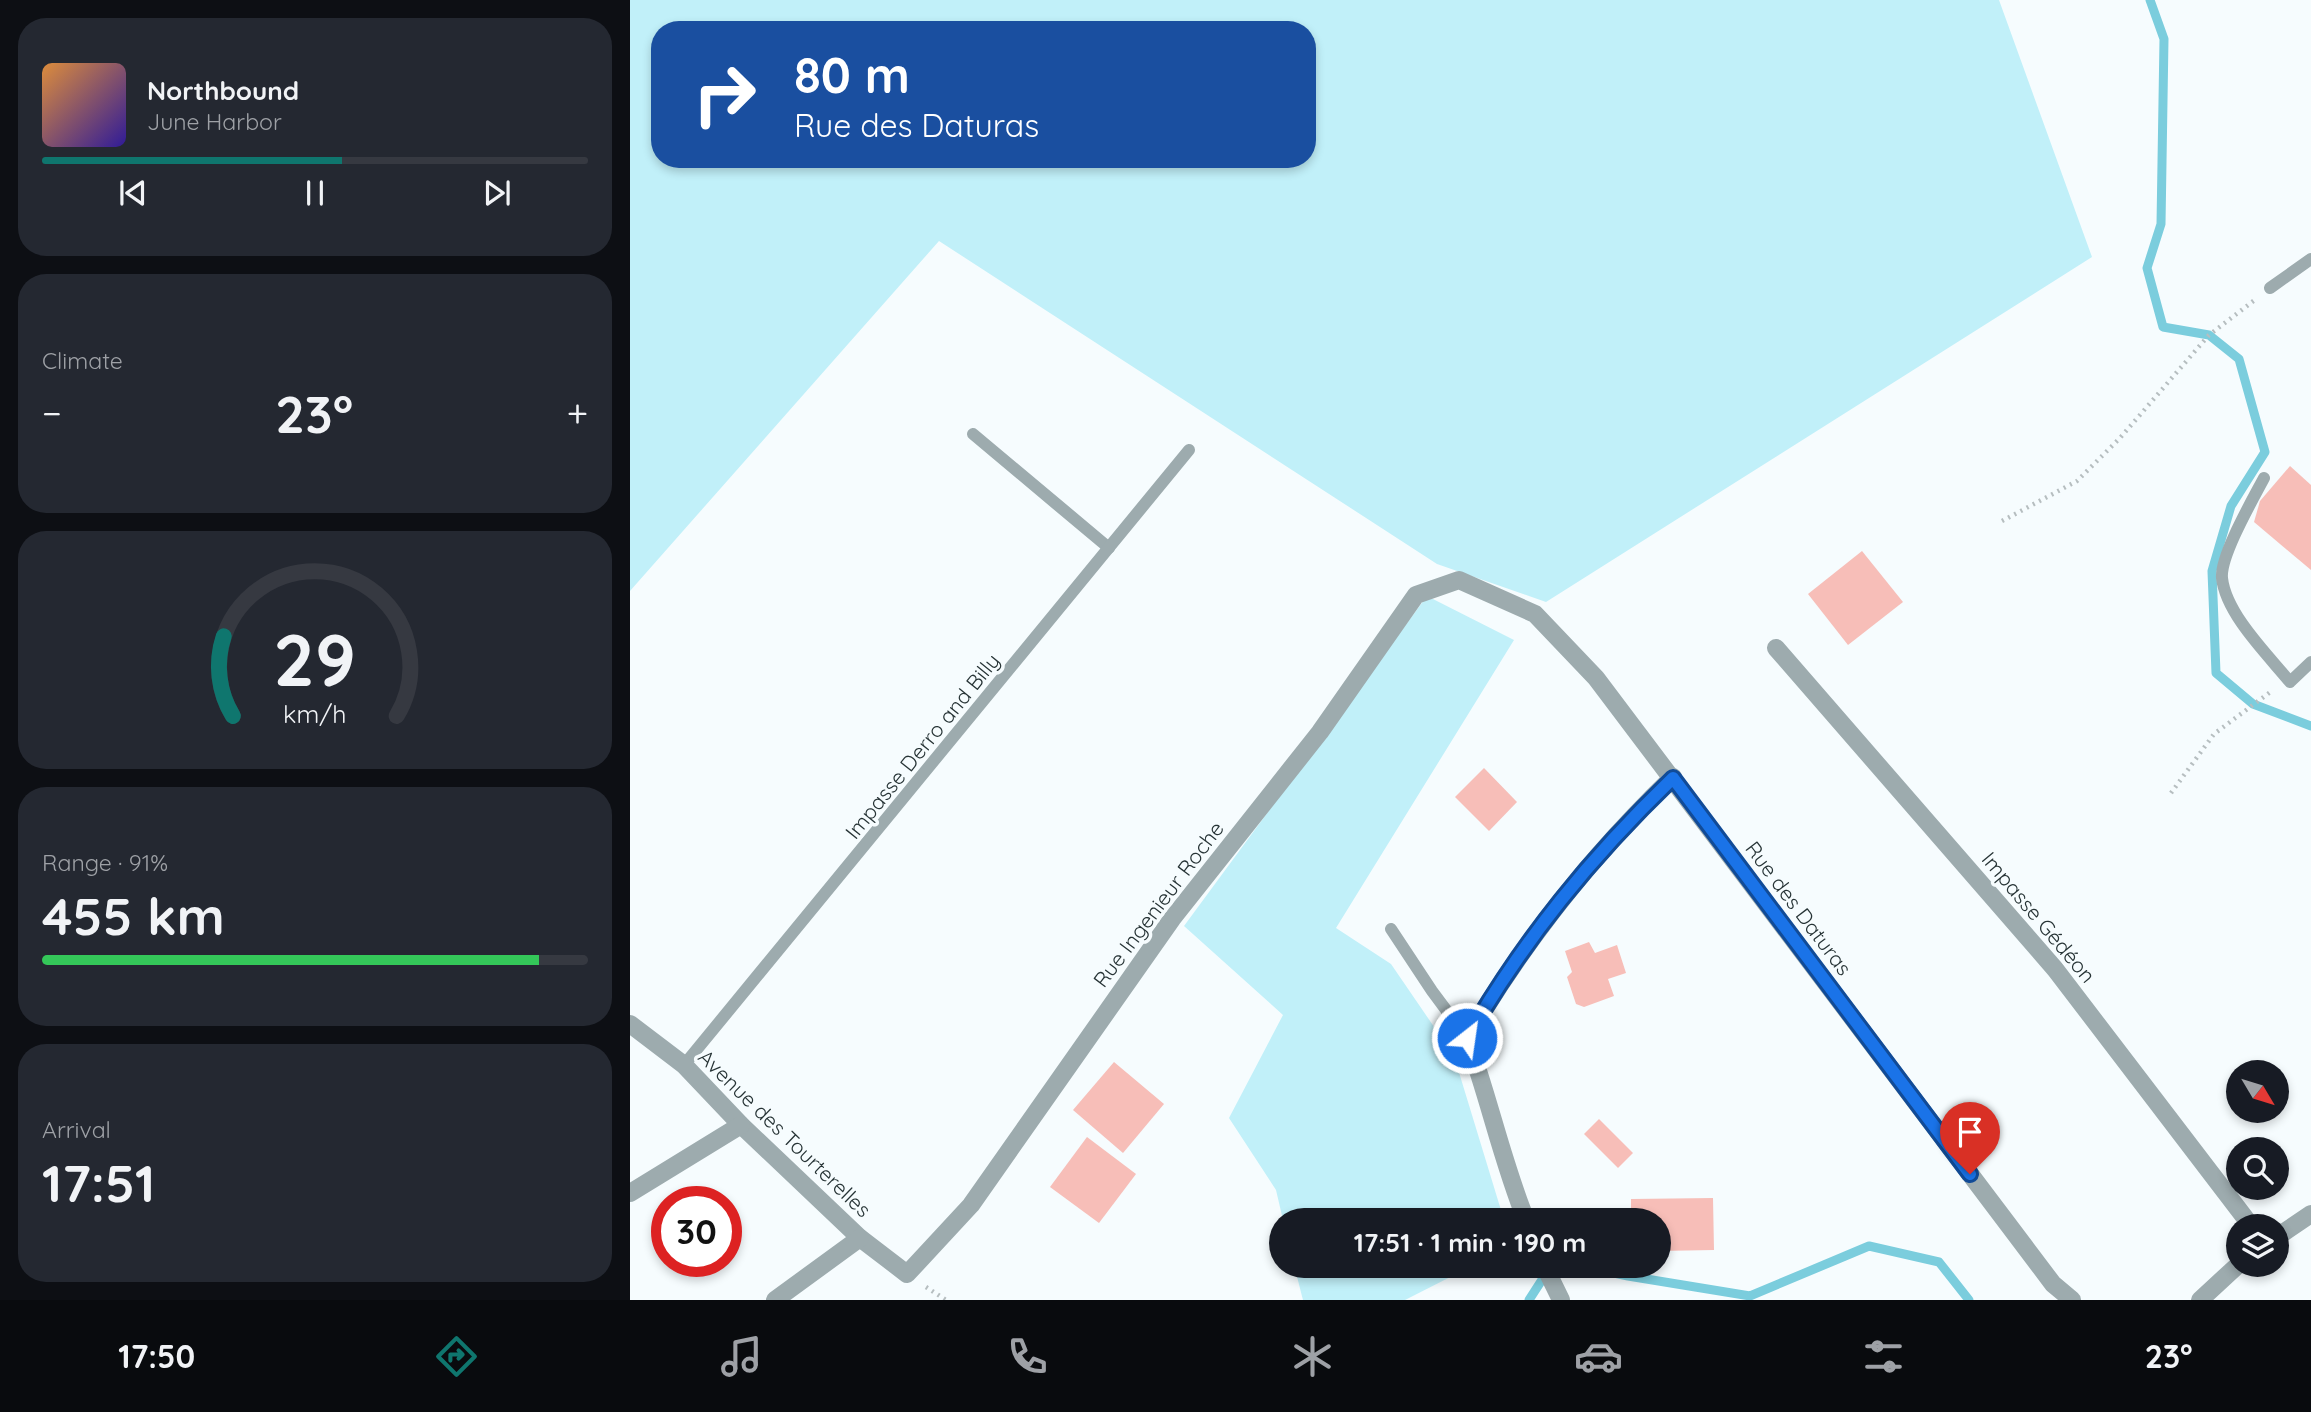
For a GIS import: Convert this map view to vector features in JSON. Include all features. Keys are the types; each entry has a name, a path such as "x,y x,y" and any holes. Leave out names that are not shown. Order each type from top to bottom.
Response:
{"street":[{"name":"Rue des Daturas","path":"1459,580 1535,614 1596,678 2053,1284 2072,1300"},
{"name":"Rue Ingenieur Roche","path":"908,1274 971,1205 1172,919 1320,732 1416,595 1459,580"},
{"name":"Impasse Gédéon","path":"1776,648 2055,969 2242,1214"},
{"path":"1520,1208 1485,1086 1467,1038 1494,990 1551,910 1624,824 1673,778"},
{"name":"Avenue des Tourterelles","path":"630,1024 684,1065 741,1125 860,1238 908,1274"},
{"path":"630,1193 741,1125"},
{"path":"2289,1229 2311,1214"},
{"path":"775,1300 860,1238"},
{"path":"2200,1300 2226,1276"},
{"path":"1550,1278 1561,1300"}],"lane":[{"path":"2270,288 2311,259"},
{"path":"973,434 1109,548"},
{"name":"Impasse Derro and Billy","path":"684,1065 1189,450"},
{"path":"2264,478 2233,538 2221,576 2231,606 2290,682 2311,662"},
{"path":"1391,929 1467,1038"}],"path":[{"path":"2003,521 2077,481 2120,438 2209,335 2270,288"},
{"path":"2171,793 2214,734 2267,694 2290,682"}],"shaded area":[{"path":"630,0 1999,0 2092,257 1546,602 1437,564 939,241 630,591"},
{"path":"1427,596 1514,640 1336,928 1391,964 1454,1056 1500,1208 1280,1208 1276,1190 1229,1118 1283,1015 1184,926"},
{"path":"1297,1278 1448,1278 1405,1300 1303,1300"}],"building":[{"path":"2290,466 2311,485 2311,570 2254,522 2260,501"},
{"path":"1862,551 1903,602 1848,645 1808,594"},
{"path":"1484,768 1517,802 1489,831 1455,797"},
{"path":"1589,942 1595,953 1617,945 1626,973 1608,979 1614,996 1584,1007 1576,1004 1567,977 1572,972 1565,951"},
{"path":"1114,1062 1164,1104 1123,1153 1073,1110"},
{"path":"1599,1119 1633,1153 1618,1168 1584,1134"},
{"path":"1087,1137 1136,1174 1099,1223 1050,1187"},
{"path":"1713,1198 1714,1250 1671,1251 1671,1208 1631,1208 1631,1199"}],"waterway":[{"path":"2150,0 2164,39 2161,224 2147,268 2163,327 2209,335 2239,359 2265,452 2231,506 2212,571 2216,673 2253,704 2311,726"},
{"path":"1640,1278 1750,1296 1869,1246 1939,1262 1969,1300"},
{"path":"1529,1300 1543,1278"}],"route":[{"path":"1467,1038 1494,990 1551,910 1624,824 1673,778 1970,1174"}]}
